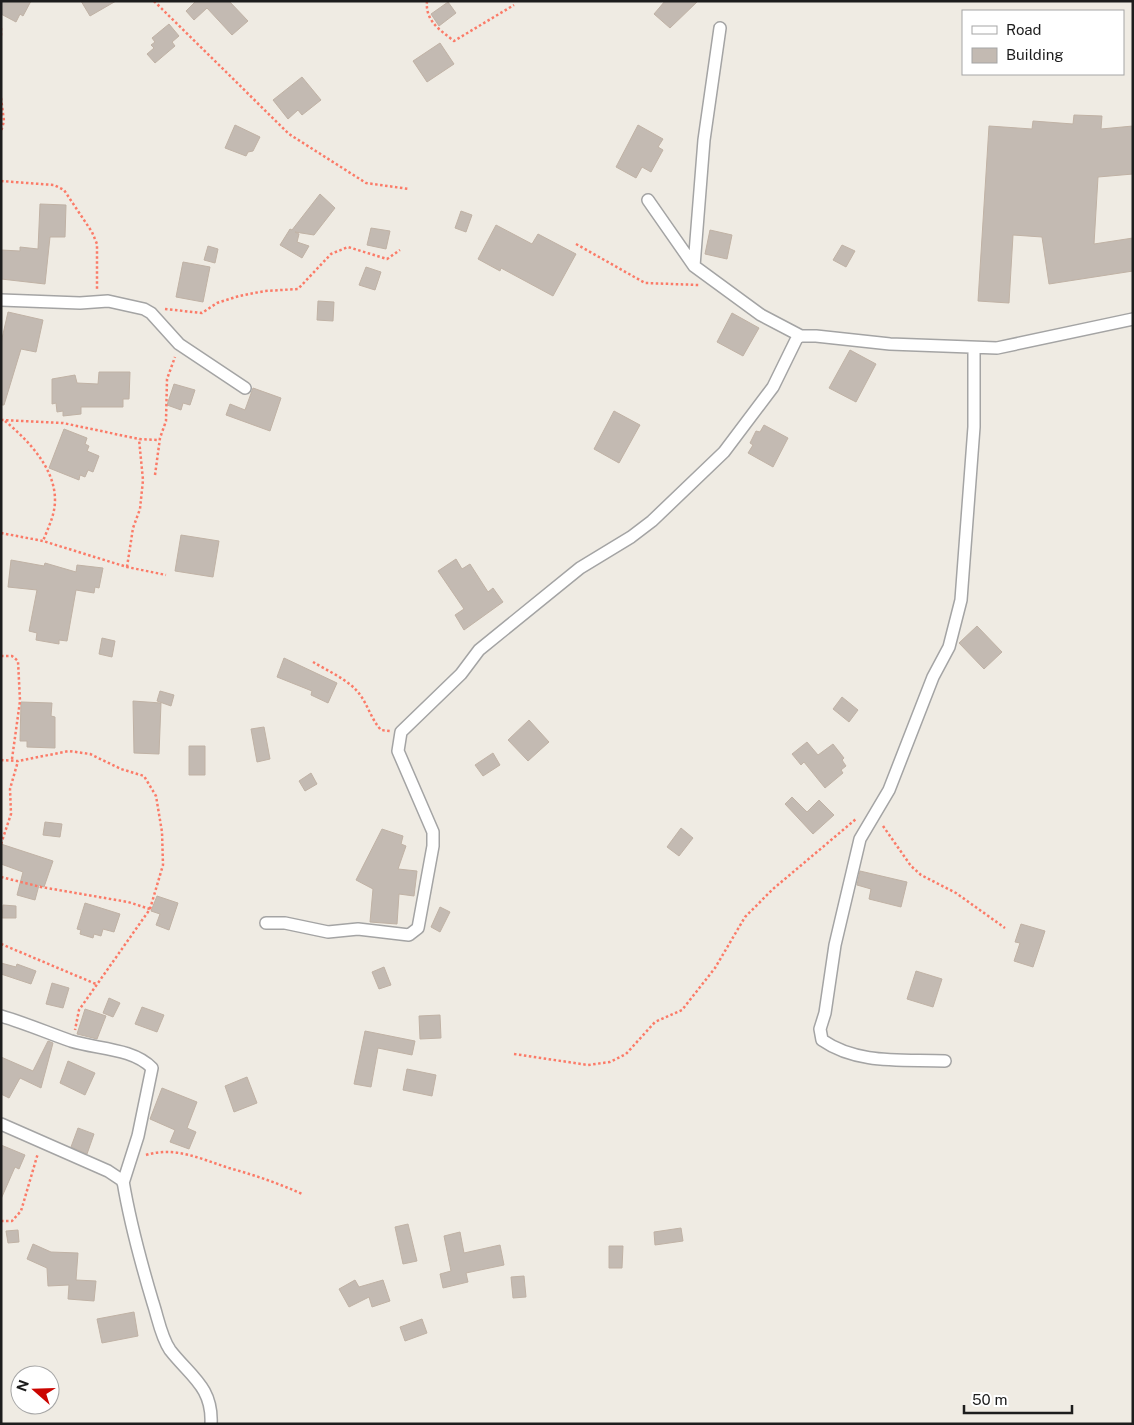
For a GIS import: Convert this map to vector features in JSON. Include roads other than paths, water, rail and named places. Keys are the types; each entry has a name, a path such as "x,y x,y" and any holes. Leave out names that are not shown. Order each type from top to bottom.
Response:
{"street":[{"path":"694,266 704,140 720,28"},
{"path":"648,200 694,266 762,315 801,336 997,348 1133,319"},
{"path":"1,300 80,303 108,301 144,309 151,313 179,344 245,388"},
{"path":"266,923 285,923 328,932 358,929 409,935 418,928 433,846 433,832 398,751 402,732 461,674 479,650 564,579 631,537 652,521 724,452 773,387 794,342 801,336"},
{"path":"945,1061 862,1058 835,1049 822,1040 820,1029 825,1013 836,945 860,840 889,790 933,677 949,647 961,600 974,427 974,348"},
{"path":"1,1016 73,1042 133,1056 147,1063 152,1068 132,1155 123,1183 135,1241 162,1333 169,1348 207,1394 212,1410 210,1424"},
{"path":"1,1124 108,1171 123,1183"}]}
